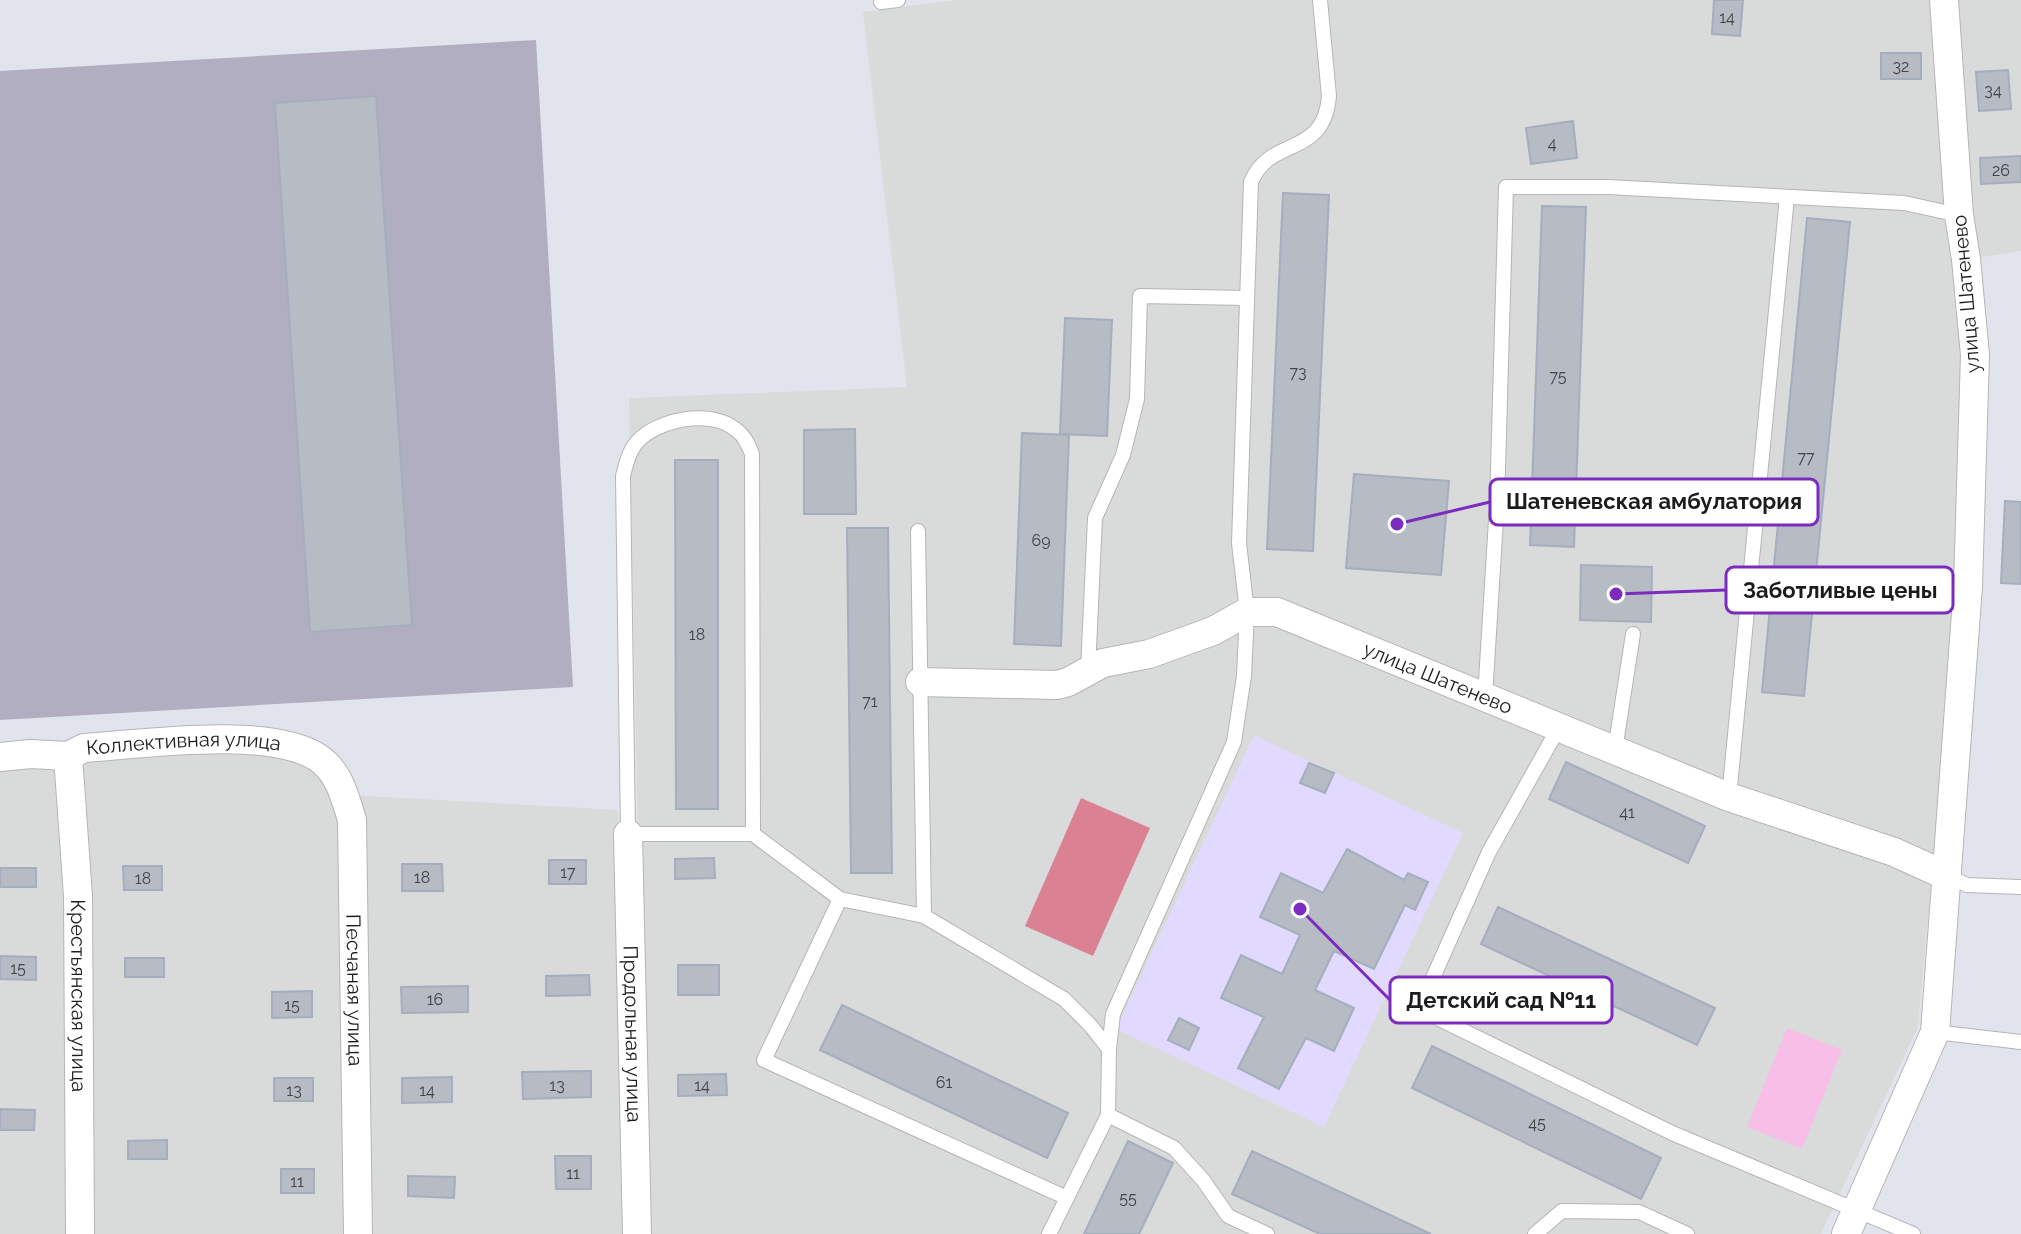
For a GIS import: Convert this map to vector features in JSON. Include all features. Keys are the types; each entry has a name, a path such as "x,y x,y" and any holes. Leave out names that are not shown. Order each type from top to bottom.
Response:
{"street":[{"name":"улица Шатенево","path":"1852,1222 1935,1032 1947,876 1968,586 1975,355 1959,215 1944,0"},
{"name":"улица Шатенево","path":"1247,612 1277,612 1729,797 1894,852 1947,876"},
{"path":"920,682 1057,685 1103,663 1149,654 1213,631 1247,612"},
{"name":"Коллективная улица","path":"0,757 30,754 68,756 84,748 235,739 287,743 319,758"},
{"name":"Крестьянская улица","path":"68,756 78,896 80,1234"},
{"name":"Песчаная улица","path":"319,758 340,782 352,820 358,1234"},
{"name":"Продольная улица","path":"628,834 637,1234"}],"lane":[{"path":"881,2 898,0"},
{"path":"1049,1234 1108,1115 1113,1014 1234,742 1244,676 1247,612 1239,543 1251,182 1257,167 1269,156 1311,137 1323,124 1329,96 1320,0"},
{"path":"1485,697 1497,504 1506,187 1608,187 1904,203 1959,215"},
{"path":"1729,797 1787,197"},
{"path":"1088,670 1095,518 1123,455 1137,399 1140,296 1247,298"},
{"path":"753,834 752,454 747,440 737,429 722,421 707,419 669,423 651,431 636,443 627,459 623,476 628,834 753,834 840,899 924,916 1064,999 1109,1049"},
{"path":"918,531 924,916"},
{"path":"1615,750 1633,634"},
{"path":"1559,727 1489,852 1419,1009 1852,1222 1913,1234"},
{"path":"1947,876 1967,885 2021,887"},
{"path":"840,899 764,1060 1067,1198"},
{"path":"1935,1032 2021,1042"},
{"path":"1108,1115 1174,1148 1203,1180 1228,1216 1267,1234"},
{"path":"1535,1234 1562,1211 1639,1212 1687,1234"}],"shaded area":[{"path":"956,0 1934,0 1965,355 1958,583 1918,1027 1821,1234 646,1234 629,398 907,387 863,12"},
{"path":"1953,0 2021,0 2021,251 1976,258"},
{"path":"536,40 573,687 0,720 0,71"},
{"path":"1254,735 1463,833 1324,1127 1116,1029"},
{"path":"236,744 317,762 347,820 352,1234 85,1234 73,759"},
{"path":"63,760 74,1234 0,1234 0,762"},
{"path":"350,795 618,810 627,1234 364,1234"},
{"path":"1081,798 1150,828 1093,956 1025,926"},
{"path":"1787,1028 1842,1050 1802,1149 1747,1127"}],"building":[{"path":"1714,0 1743,0 1740,36 1712,34"},
{"path":"1881,53 1921,53 1921,79 1881,79"},
{"path":"2008,70 2011,109 1979,111 1976,72"},
{"path":"376,96 412,625 310,632 275,103"},
{"path":"1573,121 1577,158 1531,164 1526,128"},
{"path":"2021,156 2021,182 1981,184 1980,158"},
{"path":"1283,193 1329,195 1313,551 1267,549"},
{"path":"1542,206 1586,207 1574,547 1530,545"},
{"path":"1807,218 1850,222 1804,696 1762,692"},
{"path":"1065,318 1112,320 1107,436 1060,434"},
{"path":"855,429 856,514 804,514 804,430"},
{"path":"1022,433 1069,435 1061,646 1014,644"},
{"path":"675,460 718,460 718,809 676,809"},
{"path":"1354,474 1449,481 1441,575 1346,568"},
{"path":"2005,501 2021,502 2021,584 2001,583"},
{"path":"847,528 888,528 892,873 851,873"},
{"path":"1581,565 1652,567 1651,622 1580,620"},
{"path":"1566,762 1705,826 1688,863 1549,799"},
{"path":"1309,763 1334,773 1325,793 1300,783"},
{"path":"1347,849 1404,880 1408,873 1428,882 1415,910 1405,905 1374,969 1334,951 1315,990 1354,1008 1334,1051 1306,1038 1279,1089 1238,1068 1264,1017 1221,998 1241,955 1282,974 1300,935 1260,917 1281,873 1323,893"},
{"path":"714,858 715,878 675,879 675,859"},
{"path":"549,860 586,860 586,884 549,884"},
{"path":"402,864 442,864 443,891 402,891"},
{"path":"123,866 162,866 162,890 124,890"},
{"path":"0,868 36,868 36,887 0,887"},
{"path":"1498,907 1715,1008 1697,1045 1481,944"},
{"path":"0,956 36,957 36,980 0,979"},
{"path":"125,958 164,958 164,977 125,977"},
{"path":"678,965 719,965 719,995 678,995"},
{"path":"589,975 590,995 546,996 546,976"},
{"path":"468,986 468,1012 402,1013 401,987"},
{"path":"312,991 312,1017 272,1018 272,992"},
{"path":"842,1005 1068,1113 1047,1158 820,1050"},
{"path":"1179,1018 1199,1028 1189,1050 1168,1040"},
{"path":"1432,1046 1661,1158 1641,1199 1412,1088"},
{"path":"591,1071 591,1097 523,1099 522,1072"},
{"path":"726,1074 727,1095 678,1096 678,1075"},
{"path":"452,1077 452,1102 402,1103 402,1078"},
{"path":"274,1078 313,1078 313,1101 274,1101"},
{"path":"0,1109 35,1110 34,1130 0,1130"},
{"path":"167,1140 167,1159 128,1159 128,1141"},
{"path":"1128,1141 1173,1163 1139,1234 1084,1234"},
{"path":"1252,1151 1431,1234 1320,1234 1232,1194"},
{"path":"555,1156 591,1156 591,1189 556,1189"},
{"path":"281,1169 314,1169 314,1193 281,1193"},
{"path":"408,1176 455,1177 454,1198 408,1196"}],"place":[{"name":"Шатеневская амбулатория","path":"1397,524"},
{"name":"Заботливые цены","path":"1616,594"},
{"name":"Детский сад №11","path":"1300,909"}]}
